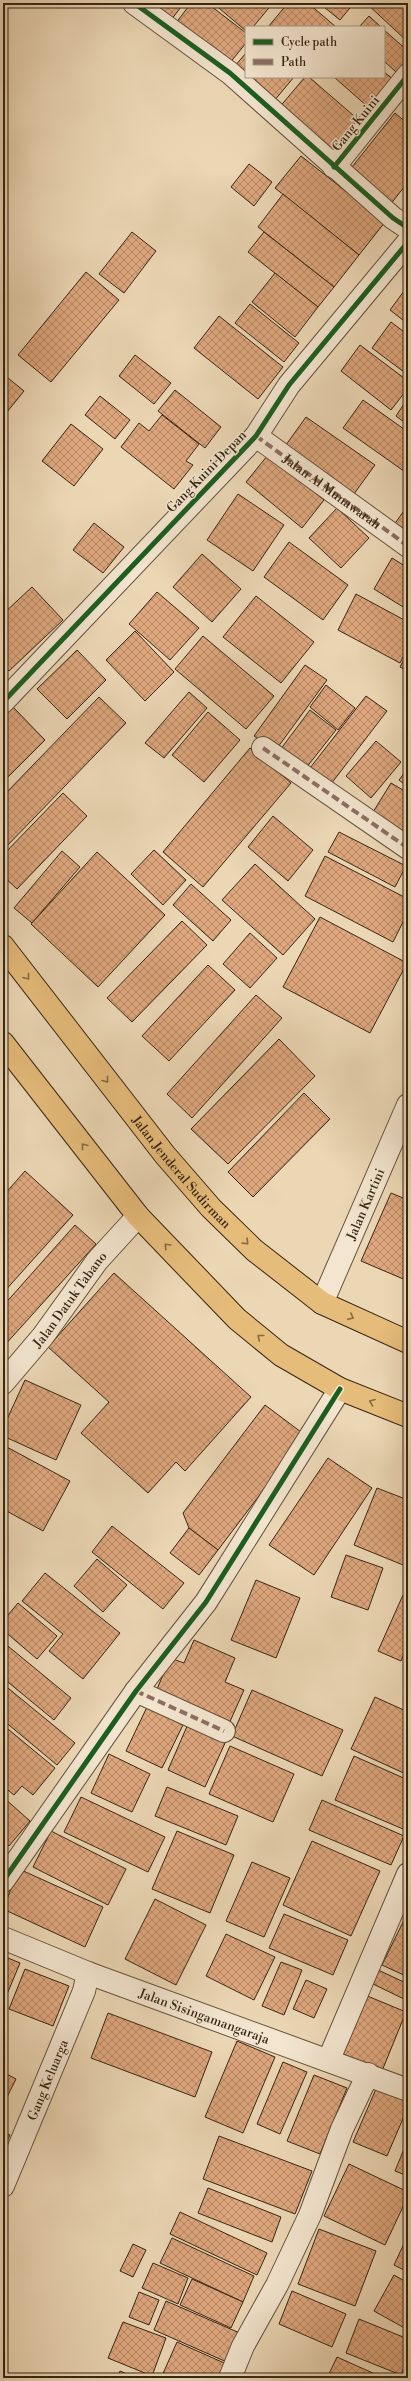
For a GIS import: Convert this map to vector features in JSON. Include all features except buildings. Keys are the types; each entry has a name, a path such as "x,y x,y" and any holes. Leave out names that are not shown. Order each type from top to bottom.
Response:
{"main road":[{"name":"Jalan Jenderal Sudirman","path":"3,946 165,1155 211,1208 254,1250 322,1304 408,1342"},
{"path":"3,1043 138,1216 237,1319 281,1355 340,1389 408,1416"}],"street":[{"path":"134,3 230,73 334,167 393,218 408,228"},
{"name":"Gang Kuini","path":"334,167 408,75"},
{"name":"Gang Kuini Depan","path":"3,702 256,436 289,385 408,242"},
{"name":"Jalan Al Munawarah","path":"256,436 408,546"},
{"path":"263,748 408,848"},
{"name":"Jalan Kartini","path":"322,1304 408,1105"},
{"name":"Jalan Datuk Tabano","path":"3,1383 43,1336 97,1261 138,1216"},
{"path":"3,1881 136,1691 206,1602 340,1389"},
{"path":"136,1691 224,1731"},
{"path":"329,2059 408,1874"},
{"name":"Jalan Sisingamangaraja","path":"3,1938 88,1973 329,2059 408,2090"},
{"name":"Gang Keluarga","path":"3,2186 84,1991 88,1973"},
{"path":"230,2378 243,2346 277,2284 310,2215 342,2129 368,2074"}],"marked path":[{"path":"256,436 408,546"},
{"path":"263,748 408,848"},
{"path":"136,1691 224,1731"}],"cycle path":[{"path":"134,3 230,73 393,218 408,228"},
{"path":"334,167 408,75"},
{"path":"3,702 256,436 289,385 408,242"},
{"path":"3,1881 136,1691 206,1602 340,1389"}]}
